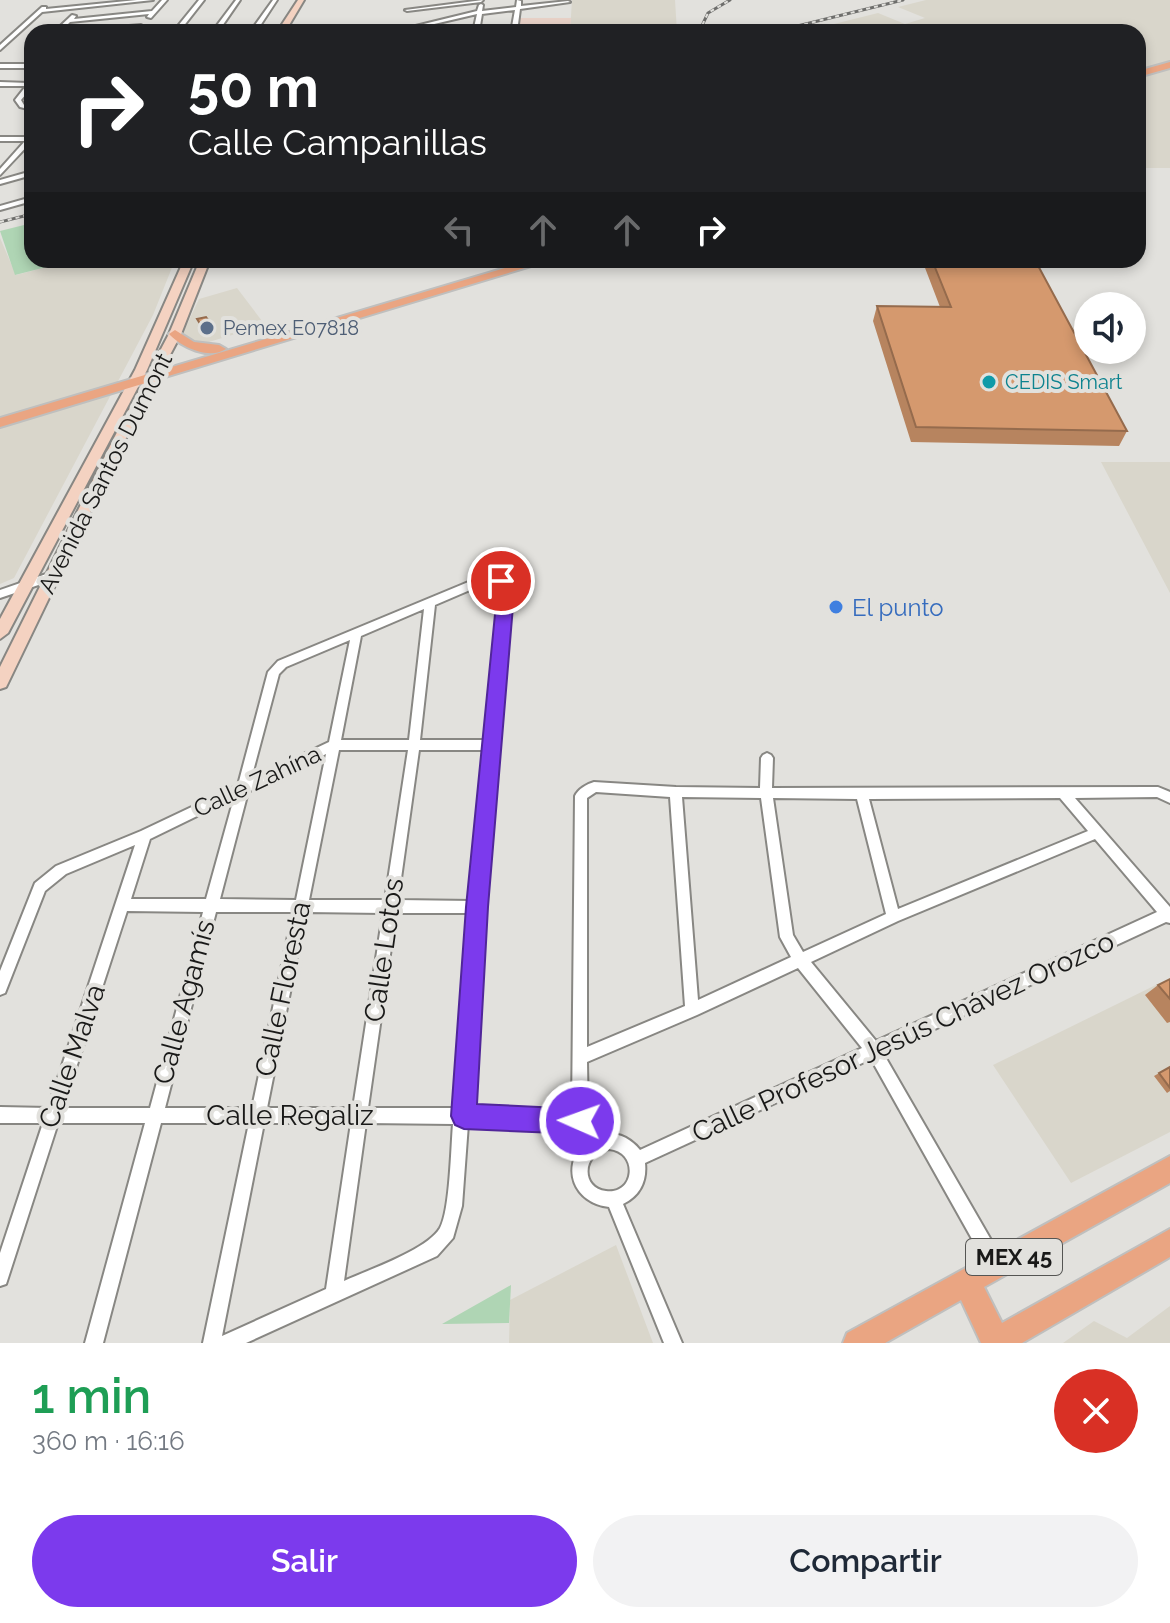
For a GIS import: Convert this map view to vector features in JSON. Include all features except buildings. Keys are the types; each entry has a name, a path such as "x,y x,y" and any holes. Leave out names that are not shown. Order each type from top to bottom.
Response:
{"main road":[{"path":"286,24 301,0"},
{"path":"296,24 310,0"},
{"path":"1146,72 1170,65"},
{"path":"1146,80 1170,72"},
{"name":"Avenida Santos Dumont","path":"0,683 120,438 186,268"},
{"name":"Avenida Santos Dumont","path":"160,364 202,268"},
{"path":"0,412 142,377 160,364 489,268"},
{"path":"0,423 142,377 517,268"},
{"path":"175,334 190,345 219,349"},
{"name":"Avenida Santos Dumont","path":"0,633 104,437 142,377"},
{"path":"104,437 120,438"},
{"name":"MEX 45","path":"857,1343 1170,1169"},
{"name":"MEX 45","path":"995,1343 1170,1242"},
{"path":"967,1282 995,1343"}],"street":[{"path":"26,24 43,9 151,0"},
{"path":"143,24 165,0"},
{"path":"182,24 202,0"},
{"path":"221,24 238,0"},
{"path":"258,24 275,0"},
{"path":"402,24 412,0"},
{"path":"515,24 519,0"},
{"path":"407,10 482,1 478,24"},
{"path":"551,15 554,2"},
{"path":"428,24 480,12 568,2"},
{"path":"66,24 84,7"},
{"path":"69,21 153,12"},
{"path":"0,48 24,26"},
{"path":"0,66 24,63"},
{"path":"0,84 24,84"},
{"path":"0,139 24,138"},
{"path":"1,172 24,146"},
{"path":"0,182 24,175"},
{"path":"0,208 24,201"},
{"path":"0,594 52,576"},
{"path":"227,1343 419,1256 441,1242 451,1220 464,1116 477,907 504,585 496,579 482,581 356,636"},
{"name":"Calle Lotos","path":"333,1296 414,746 430,604"},
{"name":"Calle Agamís","path":"94,1343 274,672 282,664 356,636"},
{"name":"Calle Floresta","path":"212,1343 356,636"},
{"name":"Calle Zahína","path":"0,988 40,887 61,870 145,835 334,745 492,745"},
{"path":"767,758 766,791 787,937 800,959 875,1052 997,1266"},
{"path":"594,1143 580,1121 581,796 594,787 676,792 1164,795"},
{"path":"676,792 692,1010"},
{"path":"862,794 893,917"},
{"path":"1064,794 1169,915"},
{"path":"581,1057 692,1010 893,917 1097,833"},
{"name":"Calle Malva","path":"0,1278 145,835"},
{"path":"124,905 210,903 477,907"},
{"name":"Calle Profesor Jesús Chávez Orozco","path":"635,1160 1169,915"},
{"name":"Calle Regaliz","path":"0,1115 464,1116 580,1121"},
{"path":"601,1140 618,1141 635,1160 637,1169 631,1189 614,1200 595,1196 583,1180 583,1158 594,1143 601,1140"},
{"path":"614,1200 673,1343"}],"shaded area":[{"path":"572,0 675,0 676,24 570,24"},
{"path":"926,0 1170,0 1170,168 1146,168 1146,24 905,24 925,18 898,7"},
{"path":"878,13 905,24 834,24"},
{"path":"520,18 571,18 571,24 519,24"},
{"path":"0,238 16,275 43,268 172,268 153,315 14,578 0,584"},
{"path":"237,288 265,325 199,345 182,335 199,299"},
{"path":"1101,462 1170,462 1170,593"},
{"path":"1170,978 1170,1132 1071,1183 993,1065"},
{"path":"616,1245 653,1343 509,1343 510,1300"},
{"path":"1170,1306 1170,1343 1063,1343 1094,1321 1127,1338"}],"green space":[{"path":"24,225 24,268 43,268 15,275 0,231"},
{"path":"511,1285 509,1323 442,1324"}],"railway":[{"path":"703,24 708,13 730,0"},
{"path":"806,24 903,0"},
{"path":"0,222 24,216"}],"place":[{"name":"Pemex E07818","path":"207,328"},
{"name":"CEDIS Smart","path":"989,382"},
{"name":"El punto","path":"836,607"}],"route":[{"path":"501,581 505,594 477,907 464,1116 580,1121"}]}
